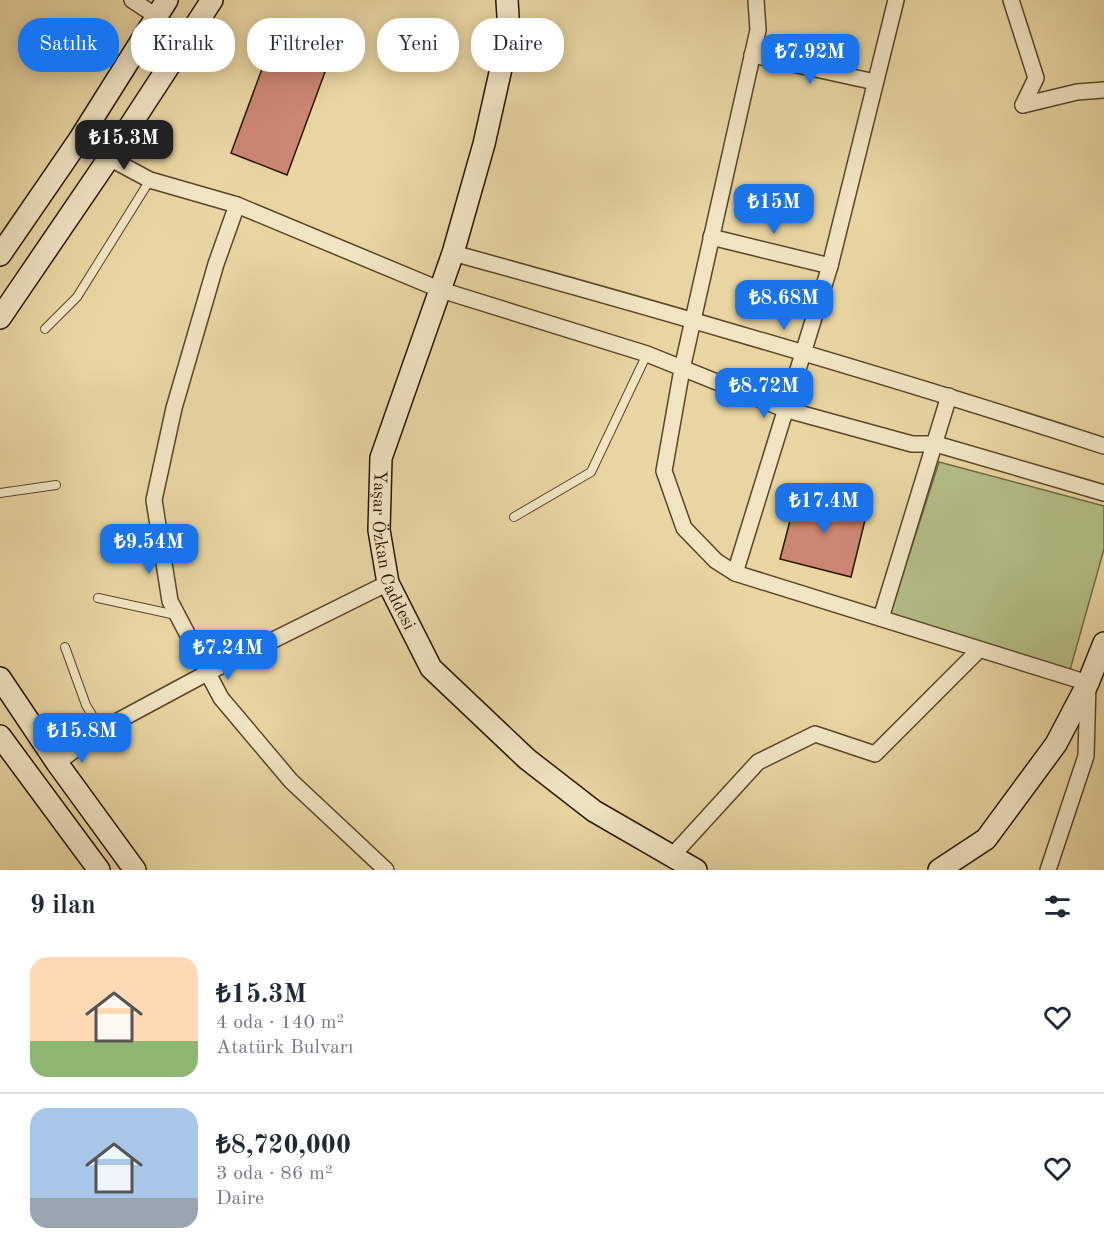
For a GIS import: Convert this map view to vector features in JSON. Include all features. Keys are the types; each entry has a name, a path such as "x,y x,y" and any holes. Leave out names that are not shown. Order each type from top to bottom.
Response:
{"main road":[{"path":"0,318 109,158 212,0"},
{"name":"Yaşar Özkan Caddesi","path":"507,0 508,33 484,144 441,290 381,459 379,530 388,583 431,668 526,759 594,811 696,870"},
{"path":"0,255 79,140 162,8"},
{"path":"939,870 986,839 1056,744 1088,683 1104,643"},
{"path":"0,678 57,763 135,870"},
{"path":"0,736 99,870"}],"street":[{"path":"132,0 162,8"},
{"path":"756,0 758,30 682,369 664,471 684,528 716,561 735,573 1088,683 1086,756 1048,870"},
{"path":"735,573 830,266 896,0"},
{"path":"1011,0 1036,78 1023,105 1077,92 1104,90"},
{"path":"752,55 876,82"},
{"path":"79,140 150,180 237,206 441,290 647,354 784,409 912,444 936,444 1104,493"},
{"path":"237,206 216,264 181,386 154,500 170,601 220,698 291,782 386,870"},
{"path":"711,237 830,266"},
{"path":"453,253 693,319 949,396 1104,446"},
{"path":"881,618 949,396"},
{"path":"57,763 101,730 207,673 388,583"},
{"path":"672,856 758,762 815,734 875,753 979,650"}],"lane":[{"path":"45,330 77,297 150,180"},
{"path":"514,517 591,472 647,354"},
{"path":"0,492 56,485"},
{"path":"98,598 177,616"},
{"path":"65,647 86,705 101,730"}],"green space":[{"path":"939,462 1104,506 1104,549 1070,670 890,614"}],"building":[{"path":"261,72 325,72 287,175 231,153"},
{"path":"798,490 868,508 851,577 780,559"}]}
